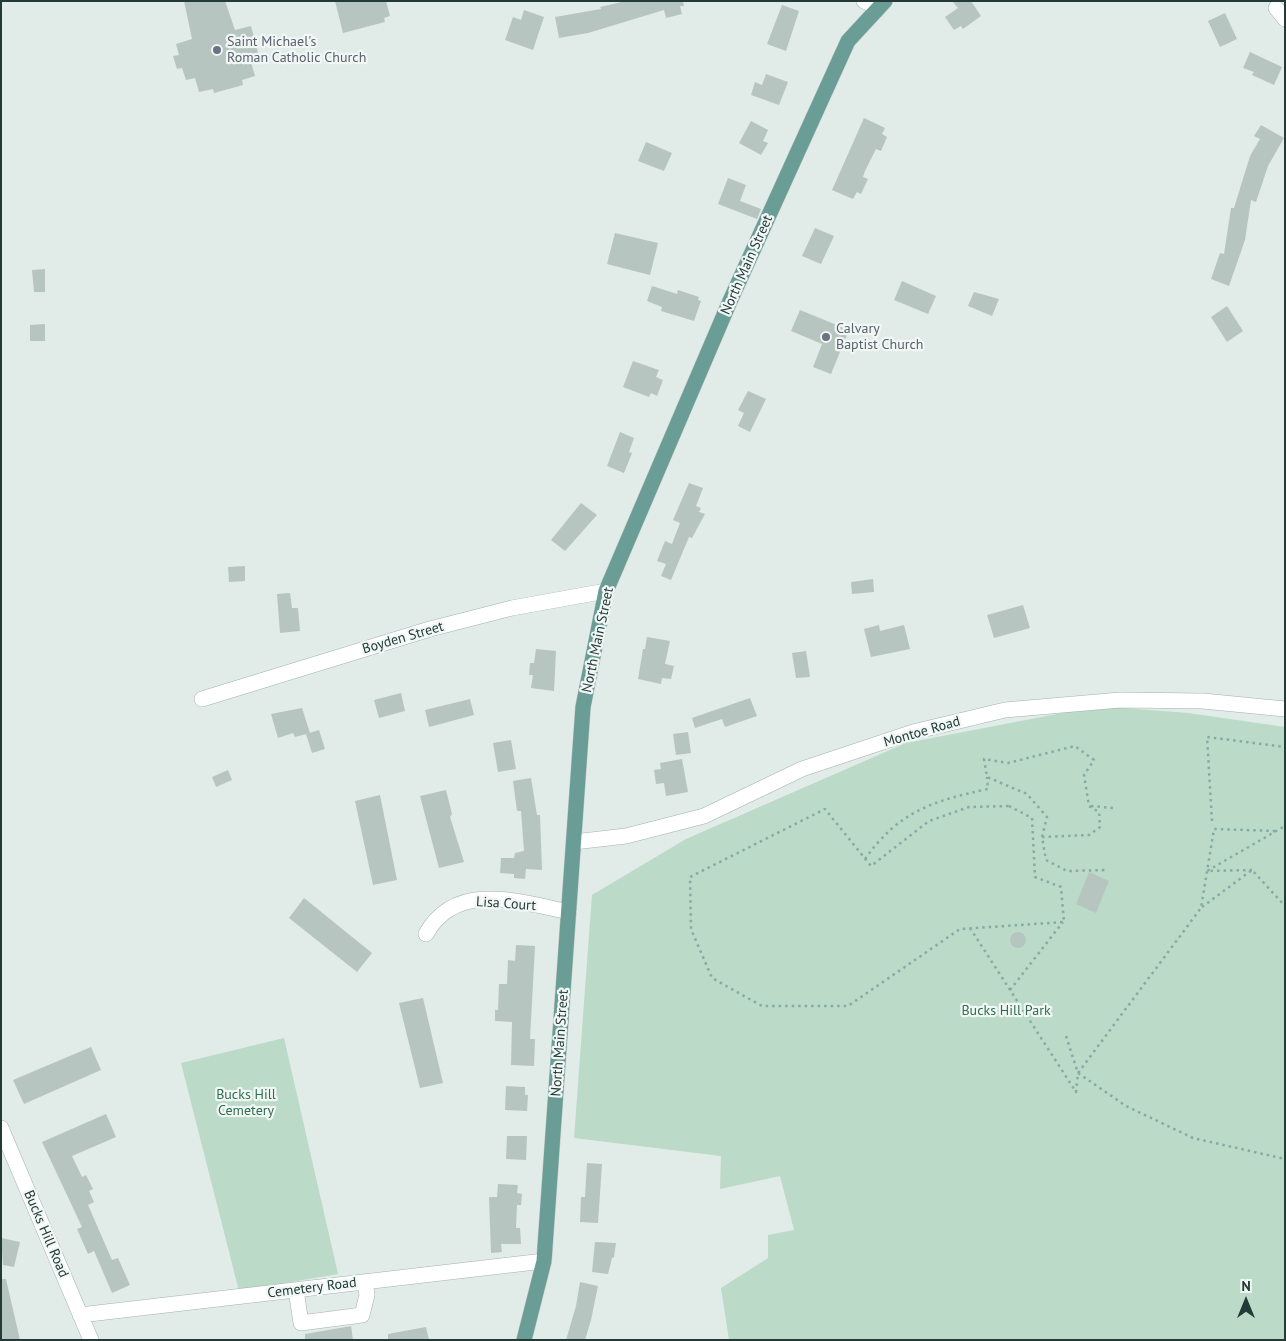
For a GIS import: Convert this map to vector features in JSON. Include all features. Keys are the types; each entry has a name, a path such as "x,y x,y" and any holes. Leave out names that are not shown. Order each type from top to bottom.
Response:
{"main road":[{"name":"North Main Street","path":"524,1340 544,1261 583,707 606,591 730,301 848,41 875,3"}],"street":[{"name":"Boyden Street","path":"202,699 439,627 512,608 606,591"},
{"name":"Montoe Road","path":"574,842 626,836 704,816 802,769 913,732 1005,710 1120,700 1203,701 1285,709"},
{"name":"Lisa Court","path":"426,934 434,920 450,906 477,899 518,902 569,912"},
{"name":"Bucks Hill Road","path":"1,1128 91,1340"},
{"name":"Cemetery Road","path":"80,1315 544,1261"},
{"path":"296,1290 302,1323 362,1315 367,1294 365,1282"}],"path":[{"path":"1212,821 1207,737 1285,747"},
{"path":"865,859 881,837 912,812 958,795 988,789 984,759 1008,762 1075,746 1094,760 1084,776 1089,806 1099,812 1100,827 1089,835 1042,837"},
{"path":"987,777 1027,794 1048,817 1042,837 1046,860 1068,871 1107,870"},
{"path":"1010,990 1064,922 1061,887 1035,877 1032,818 1009,806 969,807 928,821 871,866 825,809 690,877 691,929 712,978 762,1006 848,1006 960,929 1064,922"},
{"path":"1089,806 1112,808"},
{"path":"1207,871 1285,826"},
{"path":"1201,908 1214,829 1276,831"},
{"path":"1207,871 1252,870 1285,906"},
{"path":"1078,1073 1201,908 1252,870"},
{"path":"970,928 1076,1092 1078,1073 1066,1036"},
{"path":"1078,1073 1126,1106 1193,1138 1285,1159"}],"green space":[{"name":"Bucks Hill Park","path":"1099,706 1188,713 1285,727 1285,1340 729,1340 721,1288 768,1258 768,1235 794,1230 780,1176 720,1189 721,1156 574,1138 592,895 686,839 906,743"},
{"name":"Bucks Hill Cemetery","path":"284,1038 338,1274 239,1291 181,1063"}],"building":[{"name":"Saint Michael's Roman Catholic Church","path":"184,1 225,1 235,30 251,26 260,60 251,62 255,76 242,80 243,85 214,93 213,89 199,92 195,78 186,80 182,68 177,69 173,56 179,55 176,44 192,39"},
{"path":"335,1 386,1 390,16 384,18 385,22 343,33"},
{"path":"626,1 683,1 684,6 680,6 682,14 666,18 664,10 588,33 559,38 555,17 601,9 600,7"},
{"path":"952,1 971,1 981,16 963,29 961,26 954,30 945,17 958,8"},
{"path":"782,5 799,11 786,51 767,44"},
{"path":"524,10 544,17 533,50 505,40 513,17 521,20"},
{"path":"1225,13 1237,39 1220,47 1208,21"},
{"path":"1250,52 1282,67 1274,85 1252,75 1254,72 1243,68"},
{"path":"766,74 788,82 779,105 751,95 755,82 762,85"},
{"path":"864,118 885,128 882,134 887,137 881,151 876,149 865,171 863,177 868,179 861,194 857,192 853,199 832,190"},
{"path":"751,121 768,130 763,141 768,143 761,155 739,143"},
{"path":"1261,125 1284,138 1268,166 1256,202 1251,200 1245,240 1229,286 1211,279 1220,253 1224,254 1231,208 1234,208 1250,156 1260,139 1254,136"},
{"path":"646,142 672,153 664,171 638,161"},
{"path":"728,178 746,185 740,201 761,209 757,219 718,204"},
{"path":"815,228 834,236 821,264 802,256"},
{"path":"615,233 658,243 650,275 607,264"},
{"path":"45,269 45,292 34,292 32,270"},
{"path":"902,281 936,296 928,314 894,300"},
{"path":"652,286 677,294 678,290 699,297 698,300 701,301 694,321 661,311 662,307 647,301"},
{"path":"974,292 999,299 992,316 968,306"},
{"path":"1227,306 1243,331 1227,342 1211,317"},
{"name":"Calvary Baptist Church","path":"800,310 849,330 831,374 813,367 822,344 791,331"},
{"path":"45,324 45,341 30,341 30,325"},
{"path":"633,361 659,370 656,377 663,380 657,396 651,393 649,397 623,387"},
{"path":"748,391 766,399 750,432 738,426 744,413 738,410"},
{"path":"620,432 634,438 629,452 632,453 624,473 607,466"},
{"path":"689,483 703,488 696,506 701,508 699,512 705,514 692,538 689,537 671,580 661,576 666,564 657,561 665,541 672,544 680,523 673,520"},
{"path":"581,503 597,515 565,551 551,540"},
{"path":"245,566 245,581 229,582 228,567"},
{"path":"873,579 874,592 852,594 851,582"},
{"path":"290,593 292,608 298,608 300,631 280,633 277,594"},
{"path":"1023,605 1030,628 994,638 987,615"},
{"path":"879,625 880,631 904,625 910,649 871,657 864,629"},
{"path":"647,637 670,641 665,664 674,666 671,679 662,678 661,684 638,679"},
{"path":"536,649 556,651 554,691 531,688 533,675 529,675 530,663 534,663"},
{"path":"806,651 810,677 796,678 792,653"},
{"path":"401,693 405,711 379,718 374,700"},
{"path":"750,698 757,716 725,727 722,719 695,728 692,718"},
{"path":"470,699 474,715 429,727 425,710"},
{"path":"302,708 310,733 295,737 293,733 278,738 271,714"},
{"path":"319,730 325,749 312,753 306,734"},
{"path":"688,732 691,753 676,755 673,734"},
{"path":"511,740 516,769 498,772 493,743"},
{"path":"682,759 688,792 666,796 664,783 656,784 654,770 661,769 660,763"},
{"path":"228,770 232,780 216,787 212,777"},
{"path":"531,778 537,815 540,815 542,870 526,869 525,879 514,878 514,874 500,873 501,858 514,858 515,853 524,851 521,811 517,811 513,781"},
{"path":"446,790 452,814 450,817 464,862 439,868 420,796"},
{"path":"380,795 397,880 373,885 355,801"},
{"path":"1089,872 1109,881 1096,913 1076,904"},
{"path":"304,898 372,953 357,972 289,918"},
{"path":"1018,932 1026,940 1018,948 1010,940"},
{"path":"516,945 535,946 530,1039 535,1039 534,1066 511,1065 512,1022 495,1021 495,1010 498,1010 499,984 507,984 508,960 515,961"},
{"path":"423,998 443,1083 420,1088 399,1003"},
{"path":"91,1047 101,1070 24,1104 13,1080"},
{"path":"506,1086 525,1087 525,1095 528,1095 527,1111 505,1110"},
{"path":"106,1114 116,1137 72,1156 82,1177 86,1175 93,1189 89,1191 94,1202 88,1205 112,1260 118,1258 130,1285 112,1293 94,1251 88,1254 77,1229 82,1227 42,1142"},
{"path":"507,1136 527,1136 526,1160 506,1159"},
{"path":"587,1163 602,1164 598,1223 580,1222 581,1197 585,1197"},
{"path":"498,1184 518,1185 517,1193 522,1194 521,1205 517,1205 516,1228 520,1228 521,1244 501,1244 502,1252 491,1253 489,1197 497,1197"},
{"path":"1,1238 20,1242 14,1267 3,1265"},
{"path":"595,1242 616,1243 614,1257 612,1258 608,1274 592,1272"},
{"path":"1,1279 6,1279 20,1340 1,1340"},
{"path":"580,1282 598,1286 591,1320 585,1340 566,1340 576,1306"},
{"path":"351,1326 353,1340 305,1340 305,1334"},
{"path":"426,1327 429,1340 388,1340 388,1334"}],"place":[{"name":"Saint Michael's Roman Catholic Church","path":"217,50"},
{"name":"Calvary Baptist Church","path":"826,337"}]}
